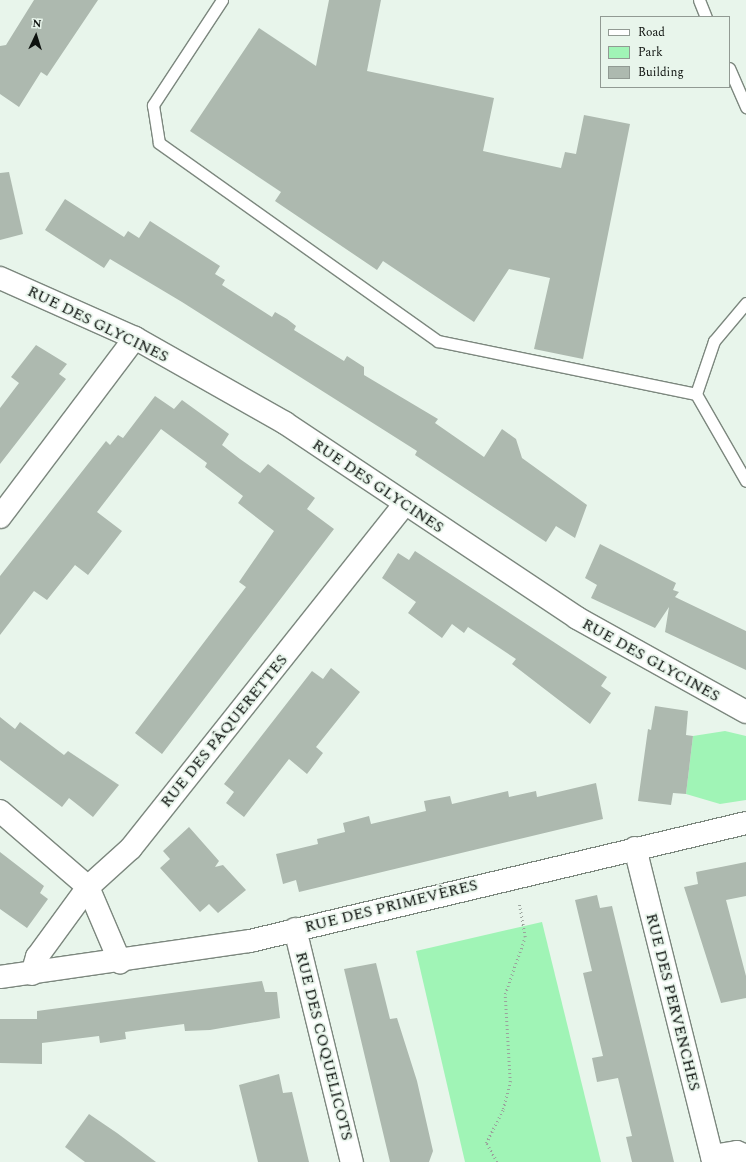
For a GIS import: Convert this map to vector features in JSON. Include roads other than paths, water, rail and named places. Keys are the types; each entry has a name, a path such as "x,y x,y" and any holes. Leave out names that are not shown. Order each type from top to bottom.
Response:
{"street":[{"name":"RUE DES GLYCINES","path":"0,278 135,338 284,423 577,618 746,712"},
{"path":"0,517 135,338"},
{"name":"RUE DES PÂQUERETTES","path":"32,974 37,956 88,887 131,848 405,504"},
{"path":"0,811 88,887 120,962"},
{"name":"RUE DES PRIMEVÈRES","path":"0,977 120,962 250,941 512,877 746,823"},
{"name":"RUE DES PERVENCHES","path":"635,848 713,1159 737,1152 746,1156"},
{"name":"RUE DES COQUELICOTS","path":"295,929 352,1162"}],"lane":[{"path":"222,0 152,105 159,143 438,341 696,394"},
{"path":"698,0 706,16"},
{"path":"730,70 746,107"},
{"path":"746,303 714,341 696,394 746,482"}]}
